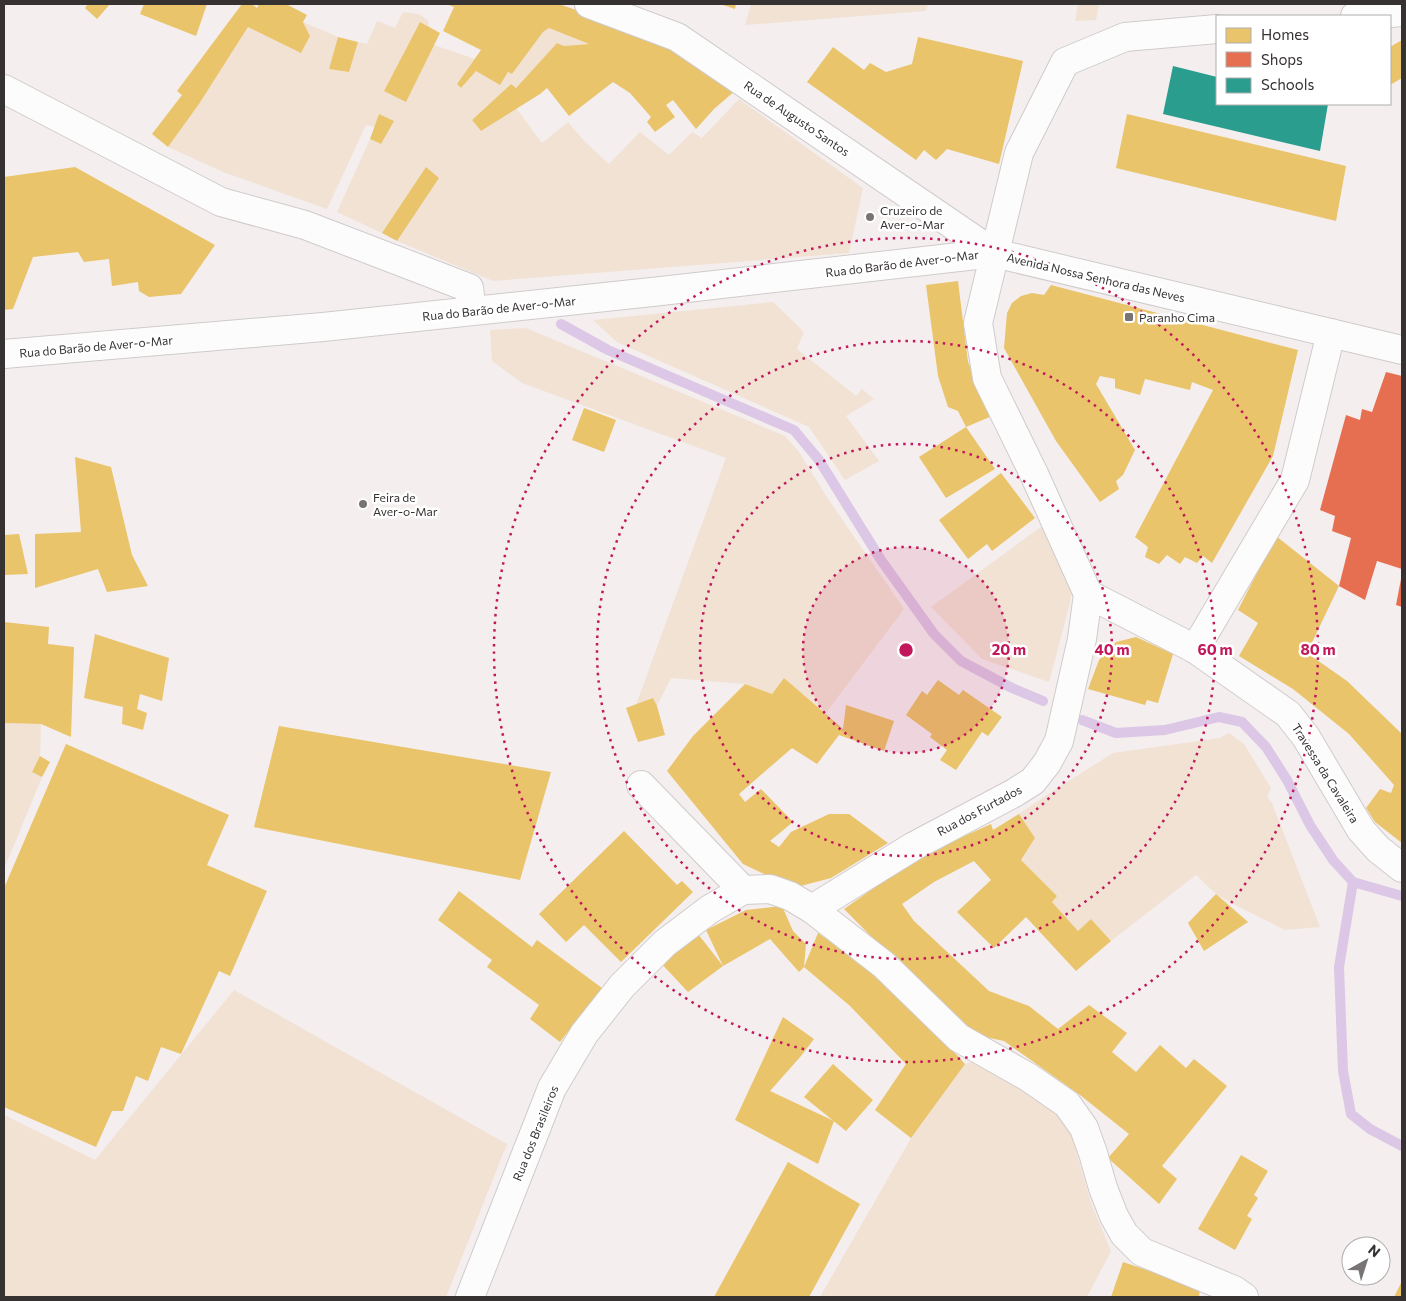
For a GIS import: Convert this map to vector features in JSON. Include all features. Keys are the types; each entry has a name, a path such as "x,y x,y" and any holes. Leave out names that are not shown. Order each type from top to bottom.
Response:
{"street":[{"name":"Rua de Augusto Santos","path":"589,4 677,37 994,253"},
{"path":"1366,15 1402,12"},
{"path":"1088,594 1034,474 987,378 978,323 1019,153 1064,62 1125,37 1216,29"},
{"path":"4,89 221,202 305,225 469,288 472,310"},
{"name":"Rua do Barão de Aver-o-Mar","path":"4,354 323,326 652,292 994,253"},
{"name":"Avenida Nossa Senhora das Neves","path":"994,253 1402,350"},
{"path":"1196,649 1295,480 1331,333"},
{"name":"Travessa da Cavaleira","path":"1088,594 1196,649 1288,714 1306,737 1361,830 1378,849 1402,868"},
{"name":"Rua dos Furtados","path":"812,909 914,846 1033,781 1047,763 1059,741 1082,639 1088,594"},
{"path":"642,785 743,890 770,889 790,896 812,909 884,965 959,1038 1028,1077 1067,1104 1084,1128 1103,1188 1114,1216 1124,1234 1142,1252 1234,1290 1244,1297"},
{"name":"Rua dos Brasileiros","path":"470,1297 552,1088 584,1034 622,986 665,943 710,909 743,890"}],"shaded area":[{"path":"751,4 929,4 925,11 745,25"},
{"path":"1078,4 1099,4 1096,20 1075,21"},
{"path":"403,12 418,14 428,20 429,27 420,22 384,91 434,45 475,59 457,84 461,88 476,71 500,84 508,72 512,74 543,32 549,28 589,44 564,46 557,43 516,88 511,84 472,120 481,131 516,108 542,143 568,122 584,141 609,164 640,132 669,155 692,132 702,138 739,99 863,188 849,253 493,281 397,241 439,178 426,167 382,233 337,212 370,139 381,144 393,121 379,114 375,127 366,125 327,209 223,172 168,147 199,104 248,27 301,53 310,36 303,22 338,37 329,69 348,72 358,42 367,44 377,21 395,28"},
{"path":"773,302 804,332 797,349 856,396 862,389 874,399 846,416 879,461 845,480 809,427 617,342 593,320"},
{"path":"526,328 785,436 799,452 830,502 904,609 825,714 784,678 772,694 745,684 671,678 657,706 653,699 636,705 726,458 522,383 492,361 490,330"},
{"path":"1045,524 1073,585 1049,682 982,659 931,607"},
{"path":"4,723 41,724 40,756 32,772 42,777 4,869"},
{"path":"1229,733 1244,744 1271,788 1267,797 1272,803 1320,927 1285,930 1216,894 1196,875 1111,941 1091,919 1078,931 1052,902 1057,896 1021,860 1035,838 1019,814 1113,753 1220,738"},
{"path":"234,990 507,1144 446,1297 4,1297 4,1115 95,1160"},
{"path":"972,1062 1025,1091 1053,1109 1069,1126 1091,1203 1111,1251 1087,1297 820,1297 911,1138 965,1064"}],"building: Homes":[{"path":"88,4 110,4 97,19 85,8"},
{"path":"144,4 207,4 196,36 140,14"},
{"path":"242,4 252,4 257,8 259,4 286,4 307,15 303,22 310,36 301,53 248,27 199,104 168,147 152,134 182,95 177,91"},
{"path":"446,4 559,4 644,34 648,32 736,90 714,109 696,129 673,100 666,105 675,117 655,132 647,122 651,117 630,93 613,82 569,116 547,88 481,131 472,120 511,84 516,88 557,43 564,46 589,44 549,28 543,32 512,74 508,72 500,85 476,71 461,88 457,84 481,50 443,31 454,7"},
{"path":"720,4 736,4 735,9"},
{"path":"420,22 440,33 406,102 384,91"},
{"path":"338,37 358,42 349,72 329,69"},
{"path":"918,37 1023,61 999,164 947,149 936,160 924,150 916,160 807,82 833,47 864,70 870,63 886,72 912,64"},
{"path":"1402,40 1402,78 1391,84 1391,46"},
{"path":"379,114 394,121 381,144 370,139"},
{"path":"1127,114 1346,166 1336,221 1116,168"},
{"path":"75,167 215,245 181,294 149,297 139,291 138,282 112,286 109,259 84,262 78,252 33,257 13,309 4,310 4,177"},
{"path":"426,167 439,178 397,241 382,233"},
{"path":"958,281 968,362 992,416 966,427 958,411 948,407 938,376 926,285"},
{"path":"1051,285 1298,350 1273,456 1212,563 1203,556 1197,563 1185,557 1180,564 1167,555 1159,564 1145,557 1148,547 1135,537 1213,390 1192,382 1190,390 1145,379 1140,395 1115,388 1115,379 1100,376 1096,384 1135,450 1123,475 1116,481 1119,489 1100,502 1056,441 1004,348 1007,313 1012,303 1021,296 1032,293 1044,295"},
{"path":"584,408 616,420 604,452 572,440"},
{"path":"966,427 995,469 946,498 919,457"},
{"path":"75,457 111,467 132,555 148,586 107,592 98,569 35,588 35,534 81,532"},
{"path":"1001,473 1035,518 992,551 987,544 968,559 939,520"},
{"path":"19,534 28,574 4,575 4,535"},
{"path":"1276,536 1339,586 1307,653 1347,681 1402,734 1402,843 1375,822 1366,808 1380,789 1391,793 1394,785 1349,734 1293,689 1239,656 1258,623 1238,610"},
{"path":"4,622 49,627 48,644 74,647 71,737 41,724 4,723"},
{"path":"95,634 169,658 162,701 140,694 137,709 147,713 143,730 122,724 123,707 84,698"},
{"path":"1136,637 1173,654 1158,703 1147,700 1145,705 1088,689 1099,660 1116,642"},
{"path":"784,678 843,729 846,705 894,721 884,751 839,735 817,764 792,748 739,794 745,802 761,789 793,822 770,841 779,847 791,832 829,814 849,814 888,843 831,878 793,888 743,864 667,771 693,736 745,684 772,694"},
{"path":"938,680 959,695 963,690 1002,717 988,736 982,732 956,770 940,760 947,750 930,737 932,734 906,715 922,691 927,695"},
{"path":"653,698 665,735 638,742 626,708"},
{"path":"279,726 551,772 520,880 254,827"},
{"path":"66,744 229,815 207,865 267,891 230,976 219,971 181,1054 161,1047 148,1081 136,1076 123,1111 112,1111 96,1147 4,1107 4,888"},
{"path":"40,756 50,762 42,777 32,772"},
{"path":"1019,814 1035,838 1021,860 1057,896 1052,902 1078,931 1091,919 1111,941 1076,971 1026,917 994,948 957,912 991,880 974,861 934,882 902,904 914,921 989,991 1029,1006 1058,1029 1089,1005 1127,1033 1112,1052 1136,1072 1160,1045 1186,1068 1194,1059 1227,1086 1162,1166 1177,1179 1159,1204 1108,1158 1129,1134 1080,1095 1004,1041 980,1036 962,1028 844,909 918,857 991,824 993,830"},
{"path":"624,831 677,885 682,881 693,892 621,962 584,925 566,942 539,914"},
{"path":"459,891 532,947 537,940 602,988 560,1042 530,1019 539,1005 487,967 492,960 438,920"},
{"path":"1216,894 1248,922 1204,951 1188,923"},
{"path":"782,906 793,931 806,944 804,967 799,972 770,939 723,966 706,930 746,910"},
{"path":"818,933 878,976 935,1031 965,1064 911,1138 875,1110 906,1064 850,1006 804,967"},
{"path":"698,934 723,966 688,992 659,961"},
{"path":"783,1017 814,1039 770,1091 834,1121 818,1164 735,1120"},
{"path":"833,1064 873,1100 846,1131 804,1097"},
{"path":"1241,1155 1268,1171 1254,1195 1258,1198 1247,1216 1252,1219 1235,1250 1198,1229"},
{"path":"788,1162 860,1204 809,1297 714,1297"},
{"path":"1123,1262 1200,1288 1199,1297 1111,1297"},
{"path":"1402,1281 1402,1297 1394,1297"}],"building: Shops":[{"path":"1386,372 1402,376 1402,569 1377,561 1365,600 1339,586 1351,538 1332,531 1335,516 1320,510 1346,415 1360,420 1362,409 1372,412"},
{"path":"1402,579 1402,607 1396,605"}],"building: Schools":[{"path":"1173,66 1216,77 1216,105 1328,105 1320,151 1163,114"}],"waterway":[{"path":"561,324 608,350 794,430 819,460 881,560 934,634 961,661 1012,688 1043,701"},
{"path":"1082,720 1116,733 1165,730 1219,717 1242,722 1266,747 1287,780 1310,825 1333,860 1353,882 1402,896"},
{"path":"1353,882 1339,967 1343,1071 1351,1114 1370,1129 1402,1146"}],"place":[{"name":"Cruzeiro de Aver-o-Mar","path":"870,217"},
{"name":"Paranho Cima","path":"1129,317"},
{"name":"Feira de Aver-o-Mar","path":"363,504"}]}
